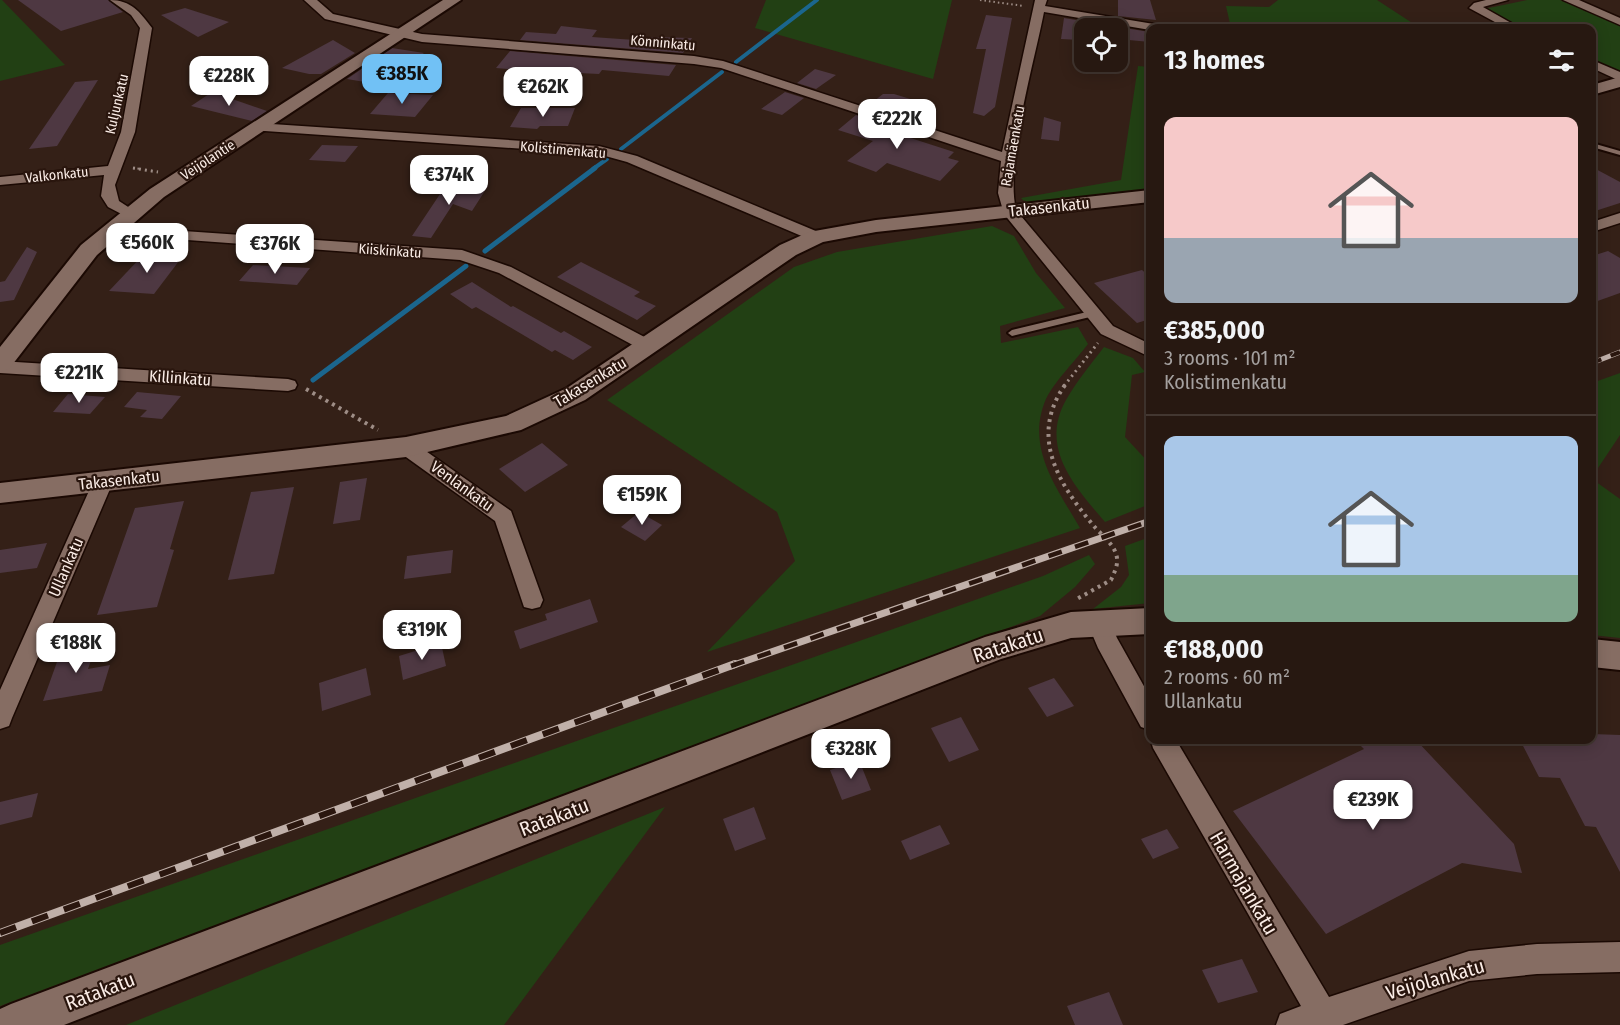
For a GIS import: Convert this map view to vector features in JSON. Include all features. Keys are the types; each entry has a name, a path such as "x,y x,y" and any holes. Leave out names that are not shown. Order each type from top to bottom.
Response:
{"street":[{"name":"Kuljunkatu","path":"116,0 135,13 146,28 128,132 108,184 108,196 113,204 131,214"},
{"name":"Könninkatu","path":"310,0 329,17 422,38 694,60 723,65 1008,159"},
{"name":"Veijolantie","path":"0,365 89,250 131,214 181,177 453,0"},
{"path":"1502,0 1478,5 1475,8 1506,24"},
{"path":"1569,0 1620,22"},
{"path":"1040,4 1146,25"},
{"name":"Rajamäenkatu","path":"1040,4 1008,159 1005,193 1010,211 1091,314 1107,330 1146,349"},
{"path":"1596,66 1620,77"},
{"path":"1596,89 1620,82"},
{"name":"Kolistimenkatu","path":"257,127 599,150 632,159 817,237"},
{"name":"Valkonkatu","path":"0,181 114,170"},
{"name":"Takasenkatu","path":"0,493 406,447 512,424 576,394 788,250 817,237 876,226 1146,196"},
{"path":"1596,226 1620,218"},
{"name":"Kiiskinkatu","path":"111,231 462,255 505,270 648,346"},
{"name":"Killinkatu","path":"0,365 288,385"},
{"name":"Venlankatu","path":"406,447 504,517 532,600"},
{"name":"Ullankatu","path":"0,718 103,482"},
{"name":"Ratakatu","path":"11,1025 996,647 1085,623 1146,621"},
{"path":"1085,623 1107,641 1146,712"},
{"path":"1596,653 1620,656"},
{"name":"Harmajankatu","path":"1164,744 1325,1019"},
{"name":"Veijolankatu","path":"1292,1025 1325,1019 1469,966 1537,959 1620,957"}],"lane":[{"path":"1596,145 1620,153"},
{"path":"1012,333 1091,314"}],"path":[{"path":"980,0 1040,4"},
{"path":"114,170 139,168 181,177"},
{"path":"1085,623 1071,608 1075,600 1111,580 1117,560 1114,549 1090,522 1055,465 1046,440 1049,419 1056,399 1107,330"},
{"path":"288,385 313,391 406,447"}],"green space":[{"path":"0,0 2,0 65,65 0,81"},
{"path":"766,0 952,0 933,79 755,28"},
{"path":"1278,0 1377,0 1414,24 1230,24 1226,6 1269,7"},
{"path":"1527,0 1560,0 1620,26 1620,73 1596,61 1596,24 1516,24 1484,9"},
{"path":"1138,66 1146,67 1146,190 1025,202 1021,198 1121,180"},
{"path":"992,226 1014,236 1036,273 1065,308 1000,326 1001,343 1078,327 1088,344 1046,399 1040,417 1039,434 1046,466 1080,528 707,652 795,561 777,512 607,400 794,267 837,252"},
{"path":"1104,347 1133,358 1145,372 1132,375 1125,437 1146,460 1146,506 1105,522 1072,481 1064,466 1056,434 1066,400"},
{"path":"1620,373 1620,435 1596,471 1596,382"},
{"path":"1596,482 1620,499 1620,638 1596,635"},
{"path":"1146,538 1146,603 1093,609 1121,587 1129,575 1125,546"},
{"path":"1089,555 1095,564 1075,587 1040,616 0,1006 0,945 1043,576"},
{"path":"665,807 504,1025 126,1025"}],"building":[{"path":"18,0 108,0 123,12 61,31"},
{"path":"1118,0 1150,0 1156,20 1118,16"},
{"path":"185,8 229,22 198,37 161,15"},
{"path":"986,15 1012,18 995,107 984,116 973,113 986,49 976,49"},
{"path":"1064,18 1074,20 1074,40 1061,39"},
{"path":"561,26 597,30 592,37 635,40 647,40 649,37 692,38 683,53 520,40 526,32 556,34"},
{"path":"1128,29 1146,31 1146,42 1128,40"},
{"path":"333,40 355,53 321,74 309,74 282,68"},
{"path":"392,48 424,53 382,85 347,79"},
{"path":"510,51 676,65 669,76 602,70 599,74 559,72 558,74 496,68"},
{"path":"815,69 836,75 816,89 797,83"},
{"path":"98,80 57,146 29,149 75,82"},
{"path":"212,92 267,111 252,121 191,106"},
{"path":"785,92 804,98 782,115 761,109"},
{"path":"388,93 433,95 415,117 370,114"},
{"path":"883,94 894,94 930,105 911,120 868,106"},
{"path":"521,108 575,108 568,126 540,126 537,129 510,127"},
{"path":"856,115 900,130 895,133 954,152 948,158 959,161 940,181 887,163 876,172 847,161 873,141 838,130"},
{"path":"1044,117 1061,122 1059,141 1041,139"},
{"path":"322,145 358,146 345,162 309,160"},
{"path":"1596,169 1620,182 1620,203 1596,211"},
{"path":"448,182 460,189 464,184 488,186 472,211 453,204 431,238 412,236"},
{"path":"27,247 37,252 14,300 0,302 0,282 5,281"},
{"path":"1608,251 1620,258 1620,293 1596,302 1596,255"},
{"path":"144,254 182,257 154,294 109,291"},
{"path":"581,262 640,292 634,296 656,306 637,320 557,277"},
{"path":"253,265 310,268 297,285 239,281"},
{"path":"1142,270 1146,274 1146,320 1137,323 1094,283"},
{"path":"472,282 511,307 513,306 561,333 564,331 592,347 573,360 555,350 552,352 476,307 472,309 450,294"},
{"path":"137,392 181,396 162,419 140,417 147,410 124,407"},
{"path":"68,394 105,397 90,414 53,412"},
{"path":"542,443 568,465 525,492 499,469"},
{"path":"367,478 360,520 333,524 340,482"},
{"path":"294,487 274,574 228,580 251,492"},
{"path":"184,501 170,549 174,550 157,607 97,615 135,508"},
{"path":"639,512 662,525 645,541 621,527"},
{"path":"47,543 37,568 0,573 0,550"},
{"path":"453,550 451,573 404,579 407,556"},
{"path":"590,599 598,622 520,649 514,631 547,620 545,614"},
{"path":"97,643 88,669 110,665 102,691 43,701 62,648"},
{"path":"441,643 446,666 403,680 399,656"},
{"path":"366,668 371,695 322,711 319,683"},
{"path":"1054,678 1074,706 1047,717 1028,688"},
{"path":"961,717 979,750 949,762 931,728"},
{"path":"1596,734 1620,735 1620,872 1596,827 1585,826 1560,778 1539,777 1522,744 1596,744"},
{"path":"1359,744 1420,744 1514,844 1522,873 1462,863 1326,934 1233,811 1364,749"},
{"path":"859,760 871,790 842,800 830,770"},
{"path":"38,793 32,817 0,825 0,802"},
{"path":"754,807 766,839 735,851 723,819"},
{"path":"940,825 950,844 910,860 901,841"},
{"path":"1167,829 1179,848 1153,859 1141,839"},
{"path":"1242,959 1258,992 1218,1003 1202,970"},
{"path":"1109,992 1123,1025 1075,1025 1067,1006"}],"waterway":[{"path":"736,62 817,0"},
{"path":"621,149 722,72"},
{"path":"593,169 607,159"},
{"path":"485,251 595,168"},
{"path":"313,380 466,266"}],"railway":[{"path":"1596,361 1620,352"},
{"path":"731,666 1146,522"},
{"path":"0,933 735,664"}]}
